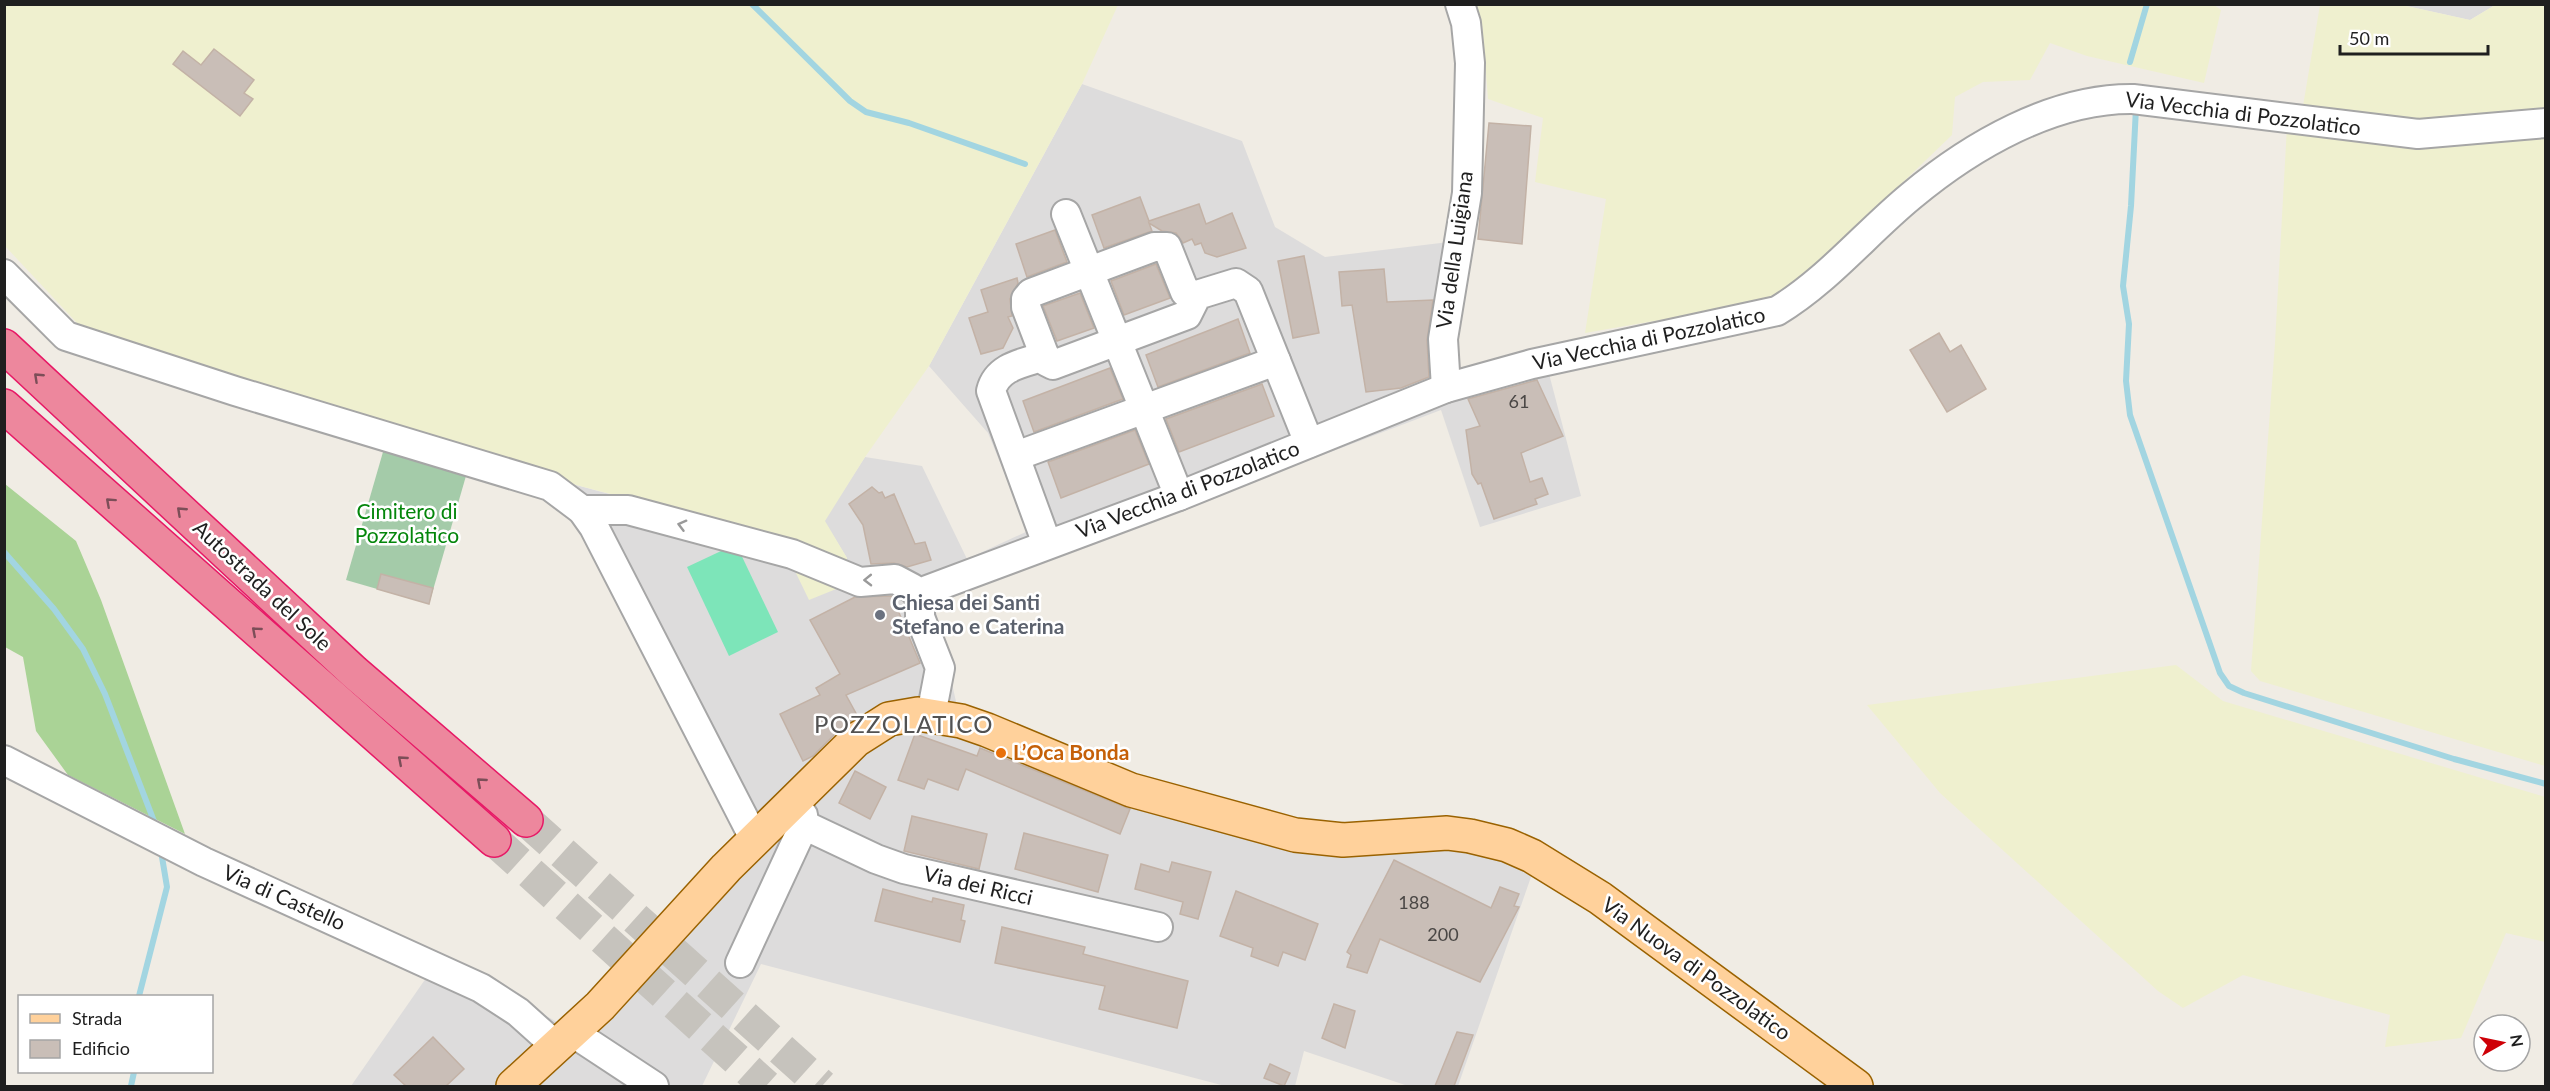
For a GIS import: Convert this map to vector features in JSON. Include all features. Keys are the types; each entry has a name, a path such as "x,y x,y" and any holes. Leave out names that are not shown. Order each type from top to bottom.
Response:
{"highway":[{"name":"Autostrada del Sole","path":"4,346 354,672 526,820"},
{"name":"Autostrada del Sole","path":"4,406 494,840"}],"main road":[{"name":"Via Nuova di Pozzolatico","path":"513,1086 614,991 683,912 754,838 798,814 856,740 889,719 918,714 932,715 987,730 1131,790 1295,835 1343,840 1448,833 1488,840 1532,856 1600,898 1856,1086"}],"street":[{"name":"Via della Luigiana","path":"1446,388 1443,339 1467,193 1470,63 1466,23 1460,4"},
{"name":"Via Vecchia di Pozzolatico","path":"920,597 936,586 1179,496 1446,388 1532,364 1753,319 1777,311 1800,297 1912,195 1959,159 2038,117 2118,98 2418,134 2546,123"},
{"path":"1066,214 1179,496"},
{"path":"1197,296 1187,315 1053,365 1047,362 1026,307 1026,299 1031,293 1154,247 1167,247 1185,292 1197,296 1236,283 1248,291 1309,444"},
{"path":"4,274 66,336 550,486 582,510 606,549 754,838"},
{"path":"1045,356 1003,370 993,380 991,391 1047,544"},
{"path":"1016,456 1276,361"},
{"path":"582,510 628,510 792,554 860,582 895,579 912,588 920,597 920,617 940,668 932,715"},
{"name":"Via di Castello","path":"4,760 88,805 204,862 481,988 564,1039 654,1086"},
{"path":"740,963 798,814"},
{"name":"Via dei Ricci","path":"798,814 876,859 904,869 1158,927"}],"shaded area":[{"path":"2402,5 2495,5 2470,20"},
{"path":"1082,84 1242,141 1275,227 1325,257 1457,241 1437,377 1542,347 1581,496 1480,527 1441,410 934,603 957,706 1144,807 1482,847 1532,874 1458,1086 1408,1086 1304,1051 1295,1086 1225,1086 761,964 702,1086 351,1086 440,958 559,1023 737,840 561,481 847,558 824,521 865,457 922,466 967,559 1028,531 988,433 929,366"}],"green space":[{"path":"2213,4 2221,10 2204,83 2087,56 2050,43 2030,80 1983,82 1955,97 1952,135 1790,291 1758,303 1585,333 1606,199 1535,182 1543,118 1488,99 1482,23 1473,5"},
{"path":"5,5 1118,5 1082,84 929,366 865,457 825,521 847,558 846,585 809,600 779,538 561,481 117,347 77,323 5,246"},
{"path":"2320,5 2402,5 2470,20 2495,5 2545,5 2545,113 2423,123 2302,112"},
{"path":"2287,126 2545,135 2545,766 2260,681 2251,671 2275,343"},
{"name":"Cimitero di Pozzolatico","path":"385,445 468,469 429,604 346,580"},
{"path":"5,484 76,541 101,600 185,834 68,775 36,731 23,657 5,647"},
{"path":"736,544 778,632 729,656 687,567"},
{"path":"2176,665 2223,701 2545,797 2545,942 2506,933 2461,1038 2385,1047 2390,1015 2243,975 2183,1008 2158,991 1940,793 1867,705"}],"building":[{"path":"214,49 254,80 244,93 253,99 240,116 173,64 183,51 201,65"},
{"path":"1489,123 1531,126 1522,244 1478,239"},
{"path":"1140,197 1149,221 1199,204 1206,224 1232,213 1246,248 1217,257 1205,253 1201,243 1195,245 1192,239 1183,243 1176,233 1162,231 1149,223 1152,231 1104,248 1092,215"},
{"path":"1055,230 1067,262 1027,277 1016,244"},
{"path":"1304,256 1319,333 1293,338 1278,261"},
{"path":"1156,264 1170,298 1124,315 1111,281"},
{"path":"1384,269 1387,302 1433,300 1427,340 1429,377 1401,388 1366,392 1352,305 1342,306 1339,272"},
{"path":"1017,278 1018,283 1010,299 1012,316 1008,317 1013,328 1003,348 981,354 969,318 988,312 981,290"},
{"path":"1080,293 1094,328 1057,341 1043,306"},
{"path":"1238,319 1250,353 1158,387 1146,355"},
{"path":"1939,333 1950,352 1961,345 1986,389 1947,412 1910,350"},
{"path":"1110,368 1123,399 1034,432 1023,401"},
{"path":"1537,380 1563,436 1521,453 1530,482 1542,478 1548,494 1535,499 1537,504 1494,519 1481,483 1478,484 1472,474 1466,430 1480,426 1468,399"},
{"path":"1262,384 1274,416 1179,452 1166,419"},
{"path":"1135,430 1149,464 1061,498 1048,462"},
{"path":"872,487 879,493 882,492 885,498 894,494 915,544 925,542 931,560 907,567 894,563 871,564 863,525 849,504"},
{"path":"381,574 433,588 429,604 377,589"},
{"path":"892,596 920,663 846,695 858,717 843,726 813,756 803,761 780,714 820,695 816,688 840,674 810,620 855,597"},
{"path":"915,734 977,756 980,748 1130,809 1120,834 966,769 958,790 928,779 924,789 898,780"},
{"path":"855,771 886,787 870,819 839,803"},
{"path":"912,816 987,834 979,869 904,851"},
{"path":"1024,833 1108,855 1098,892 1015,869"},
{"path":"1394,860 1491,908 1500,887 1519,894 1514,906 1519,907 1480,982 1380,939 1367,973 1347,967 1351,955 1347,952"},
{"path":"1172,862 1211,872 1198,919 1180,914 1183,902 1135,889 1141,864 1169,872"},
{"path":"883,889 932,902 933,898 964,905 961,920 965,921 960,942 875,921"},
{"path":"1236,891 1318,924 1305,960 1283,952 1278,966 1251,956 1253,948 1220,936"},
{"path":"1002,927 1085,947 1083,954 1188,981 1177,1028 1099,1009 1105,986 995,963"},
{"path":"1334,1004 1355,1011 1345,1048 1322,1038"},
{"path":"1457,1032 1473,1035 1454,1086 1435,1086"},
{"path":"433,1037 464,1069 446,1086 406,1086 394,1075"},
{"path":"1270,1064 1290,1073 1284,1086 1264,1078"}],"waterway":[{"path":"752,4 850,101 866,112 909,123 1025,164"},
{"path":"2130,62 2147,4"},
{"path":"2136,108 2131,206 2123,286 2129,324 2126,381 2130,415 2220,673 2229,686 2244,693 2454,759 2546,784"},
{"path":"4,552 54,609 83,649 105,694 157,829"},
{"path":"139,995 167,887 161,851"},
{"path":"131,1086 134,1073"}],"tunnel":[{"path":"526,820 822,1086"},
{"path":"494,840 766,1086"}],"place":[{"name":"Chiesa dei Santi Stefano e Caterina","path":"880,615"},
{"name":"L’Oca Bonda","path":"1001,753"}],"district":[{"name":"POZZOLATICO","path":"904,725"}]}
